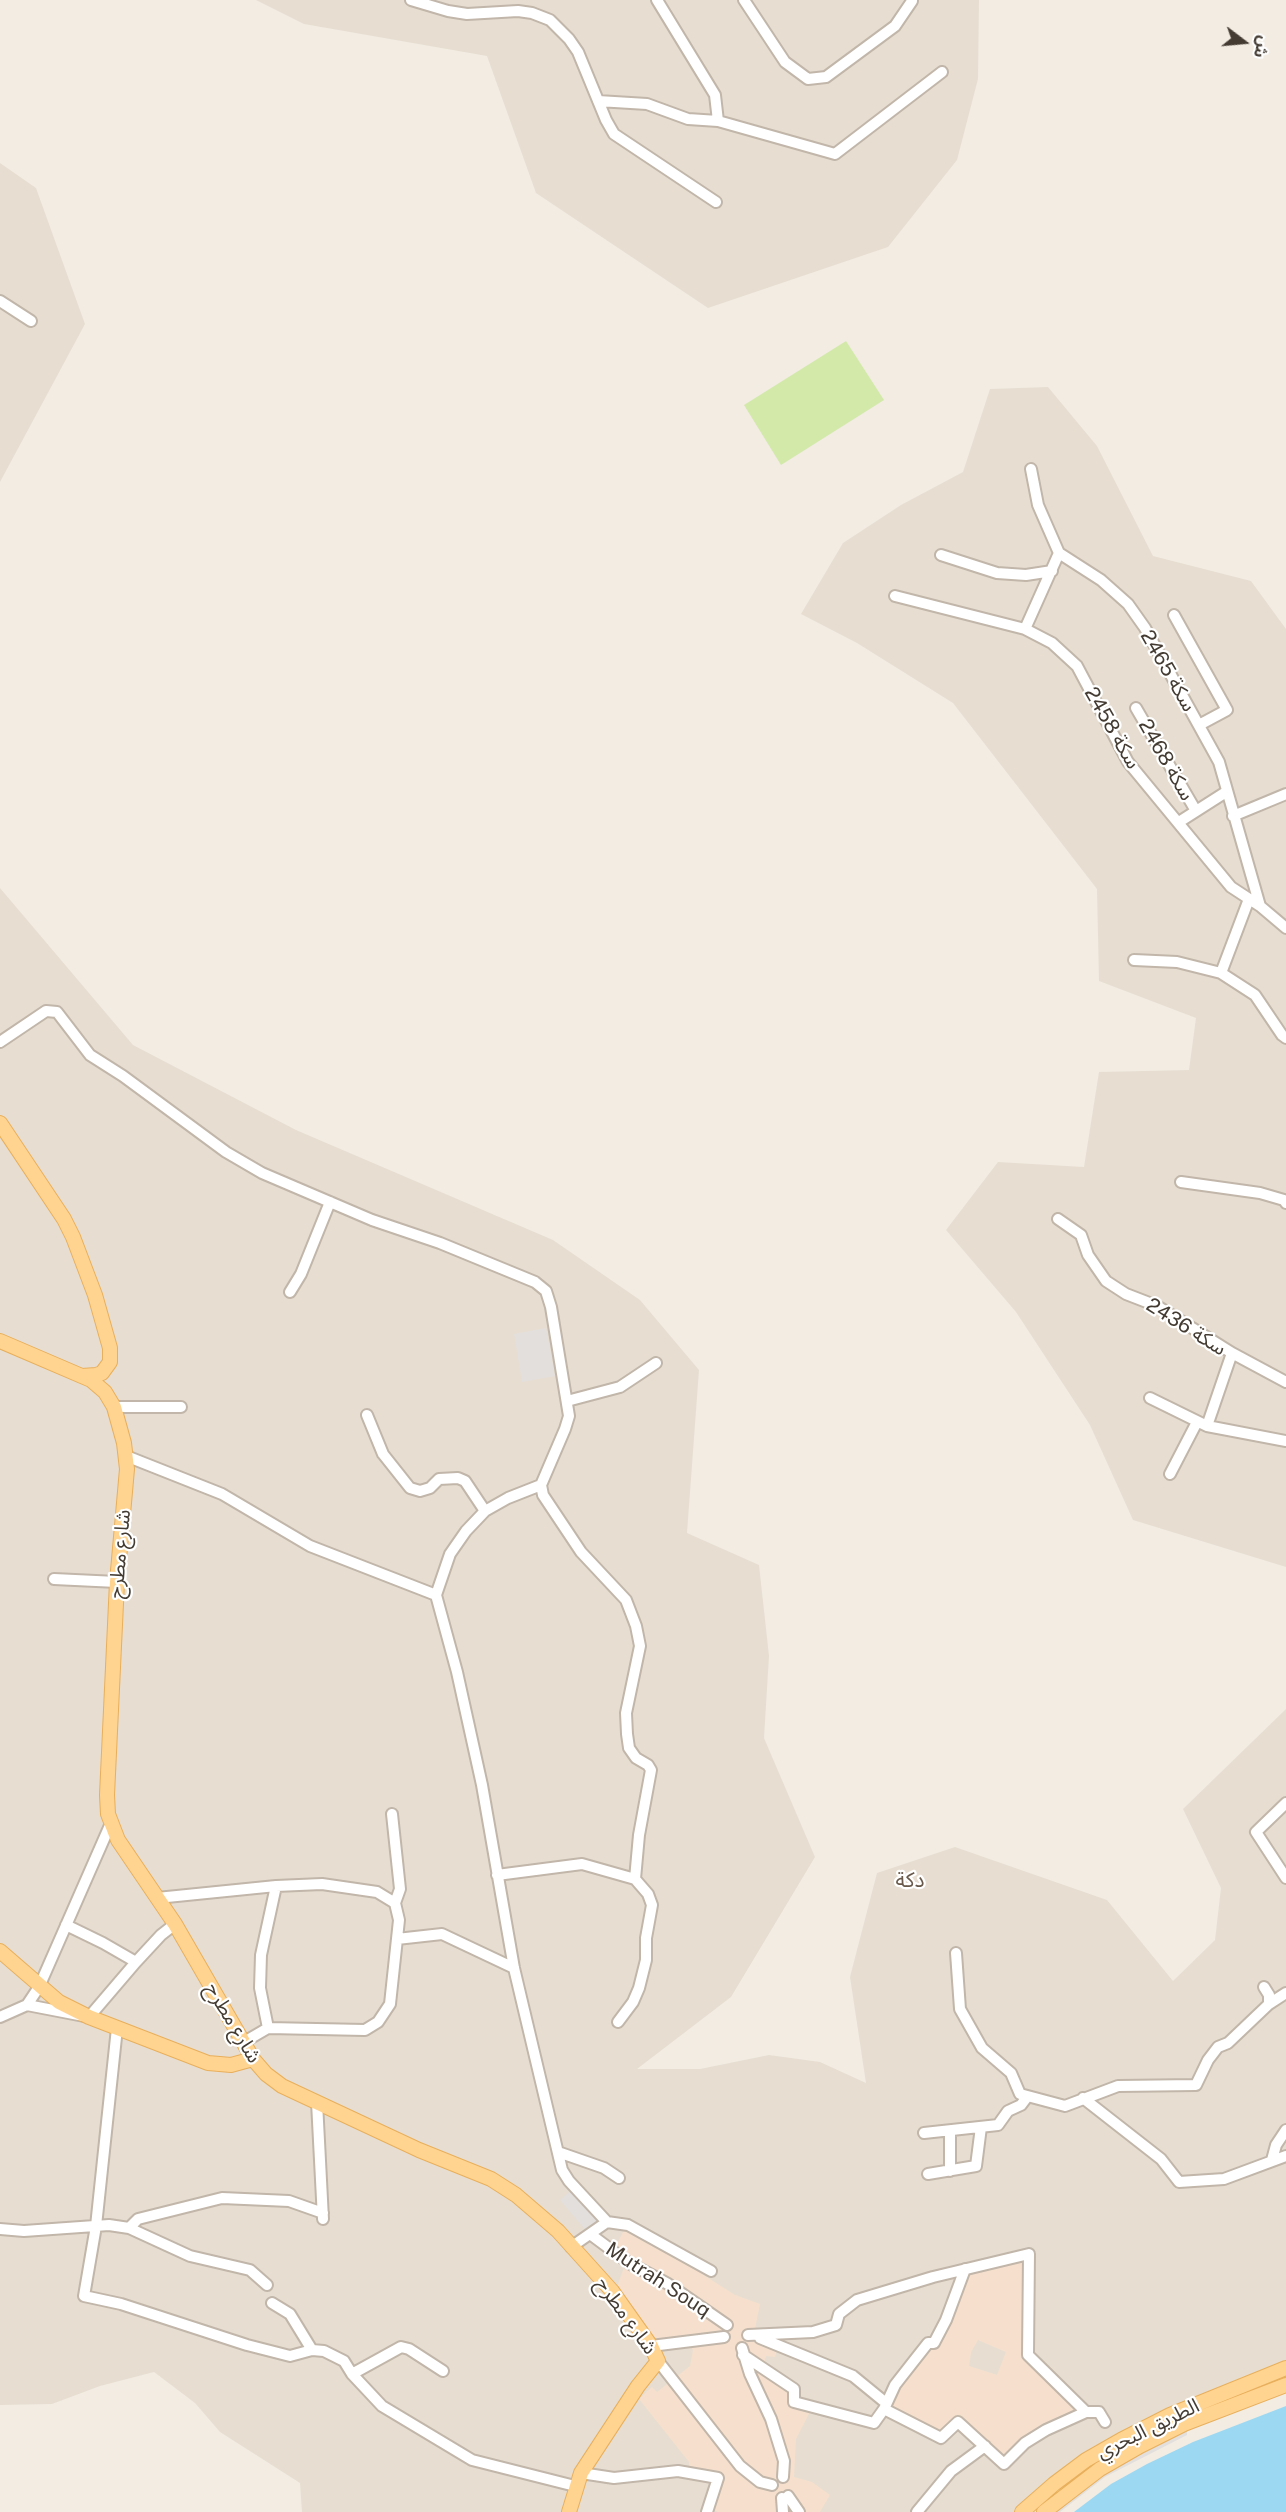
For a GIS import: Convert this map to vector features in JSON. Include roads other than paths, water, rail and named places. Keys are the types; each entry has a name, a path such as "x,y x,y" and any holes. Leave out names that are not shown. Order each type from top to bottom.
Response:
{"main road":[{"path":"0,1123 64,1219 96,1295 110,1348 110,1362 102,1373 96,1376 80,1375"},
{"name":"شارع مطرح","path":"0,1341 80,1375 99,1386 114,1407 126,1456 127,1482 117,1582 107,1795 111,1823 118,1840 175,1924 253,2059 274,2080 317,2102 504,2186 539,2214 612,2291 651,2346 658,2361 638,2386 581,2473 575,2486 569,2512"},
{"path":"0,1952 39,1988 59,2002 89,2017 215,2065 231,2065 253,2059"},
{"name":"الطريق البحري","path":"1022,2512 1070,2472 1121,2440 1170,2415 1286,2368"},
{"name":"الطريق البحري","path":"1044,2512 1092,2474 1140,2446 1184,2424 1286,2385"}],"street":[{"path":"411,0 467,14 518,11 532,13 550,21 569,39 578,52 614,134 716,202"},
{"path":"532,13 533,0"},
{"path":"657,0 715,95 718,122"},
{"path":"744,0 785,62 808,79 826,77 895,26 912,1"},
{"path":"598,101 646,104 688,119 718,122 835,154 942,72"},
{"path":"0,301 31,321"},
{"path":"1025,630 1059,553 1038,505 1031,469"},
{"name":"سكة 2465","path":"1059,553 1101,580 1128,604 1145,628 1219,762 1260,906"},
{"path":"941,555 996,573 1026,575 1052,571"},
{"name":"سكة 2458","path":"895,596 1025,630 1052,643 1077,666 1128,762 1231,887 1260,906 1286,928"},
{"path":"1174,615 1227,710 1199,725"},
{"name":"سكة 2468","path":"1136,708 1196,811"},
{"path":"1179,822 1226,792"},
{"path":"1233,816 1286,794"},
{"path":"1221,973 1249,899"},
{"path":"1134,960 1177,962 1221,973 1255,995 1286,1038"},
{"path":"0,1042 46,1011 57,1012 90,1055 123,1076 226,1152 262,1173 372,1220 440,1243 535,1282 546,1291 568,1416 542,1485 547,1505 564,1524 580,1552 626,1600 636,1626 640,1646 626,1713 627,1734 629,1748 636,1758 648,1765 651,1776 639,1835 635,1878"},
{"path":"1181,1182 1260,1193 1285,1200"},
{"path":"290,1292 301,1274 330,1202"},
{"name":"سكة 2436","path":"1058,1219 1081,1235 1088,1255 1106,1281 1126,1294 1157,1306 1232,1353 1202,1424 1170,1474"},
{"path":"1232,1353 1286,1382"},
{"path":"567,1401 620,1387 656,1364"},
{"path":"1150,1398 1202,1424 1286,1441"},
{"path":"114,1407 181,1407"},
{"path":"368,1415 383,1454 410,1488 420,1491 429,1488 439,1479 458,1478 465,1481 485,1511"},
{"path":"126,1456 222,1494 310,1546 436,1595"},
{"path":"542,1485 508,1498 485,1511 466,1531 450,1554 436,1595 457,1672 482,1785 514,1968 562,2170 569,2181 607,2222 628,2225 711,2271"},
{"path":"54,1579 117,1582"},
{"path":"1286,1803 1256,1832 1286,1878"},
{"path":"244,2042 268,2028 364,2030 378,2022 390,2004 399,1920 395,1904 400,1889 392,1814"},
{"path":"0,2017 27,2005 39,1988 111,1823"},
{"path":"497,1875 582,1864 635,1878 648,1894 652,1905 646,1938 647,1952 637,1995 618,2022"},
{"path":"157,1898 276,1886 322,1884 377,1892 395,1904"},
{"path":"268,2028 261,1988 261,1955 276,1886"},
{"path":"27,2005 89,2017 136,1962 175,1924"},
{"path":"66,1925 103,1942 136,1962"},
{"path":"397,1939 442,1934 514,1968"},
{"path":"956,1953 960,2009 982,2048 1011,2073 1020,2094 1065,2106 1118,2086 1196,2085 1208,2060 1218,2047 1228,2043 1269,2004 1286,1993"},
{"path":"1264,1987 1269,1995 1269,2004"},
{"path":"117,2028 96,2226 84,2296 120,2304 247,2345 290,2356 312,2350 336,2356 344,2361 352,2374 381,2406 472,2460 575,2486"},
{"path":"924,2133 998,2125 1008,2111 1021,2105 1027,2097"},
{"path":"1083,2098 1161,2159 1179,2182 1224,2179 1286,2156"},
{"path":"129,2228 138,2219 222,2198 289,2201 323,2216 317,2102"},
{"path":"928,2174 976,2166 981,2127"},
{"path":"1272,2160 1276,2145 1286,2130"},
{"path":"950,2171 951,2131"},
{"path":"558,2152 604,2168 619,2178"},
{"path":"571,2247 607,2222"},
{"path":"0,2229 96,2226 129,2228 190,2256 250,2270 267,2284"},
{"name":"Mutrah Souq","path":"590,2234 629,2263 668,2284 726,2325"},
{"path":"1086,2412 1046,2430 1025,2444 1004,2464 958,2422 941,2438 885,2406 853,2376 751,2336 813,2332 836,2325 839,2314 857,2300 1029,2254 1028,2355 1086,2412 1088,2414 1099,2412 1106,2422"},
{"path":"783,2477 784,2461 771,2419 743,2352 794,2389 794,2402 874,2423 895,2385 928,2343 934,2343 946,2320 965,2270"},
{"path":"272,2303 290,2314 312,2350"},
{"path":"651,2346 724,2337"},
{"path":"352,2374 401,2347 409,2349 443,2371"},
{"path":"658,2361 740,2466 760,2482 772,2485"},
{"path":"917,2512 951,2471 985,2446"},
{"path":"581,2473 614,2478 678,2471 718,2478 708,2512"},
{"path":"783,2512 785,2497 799,2512"}],"water":[{"path":"1286,2406 1286,2512 1074,2512 1111,2484 1147,2464 1193,2442"}],"district":[{"name":"دكة","path":"910,1881"}]}
